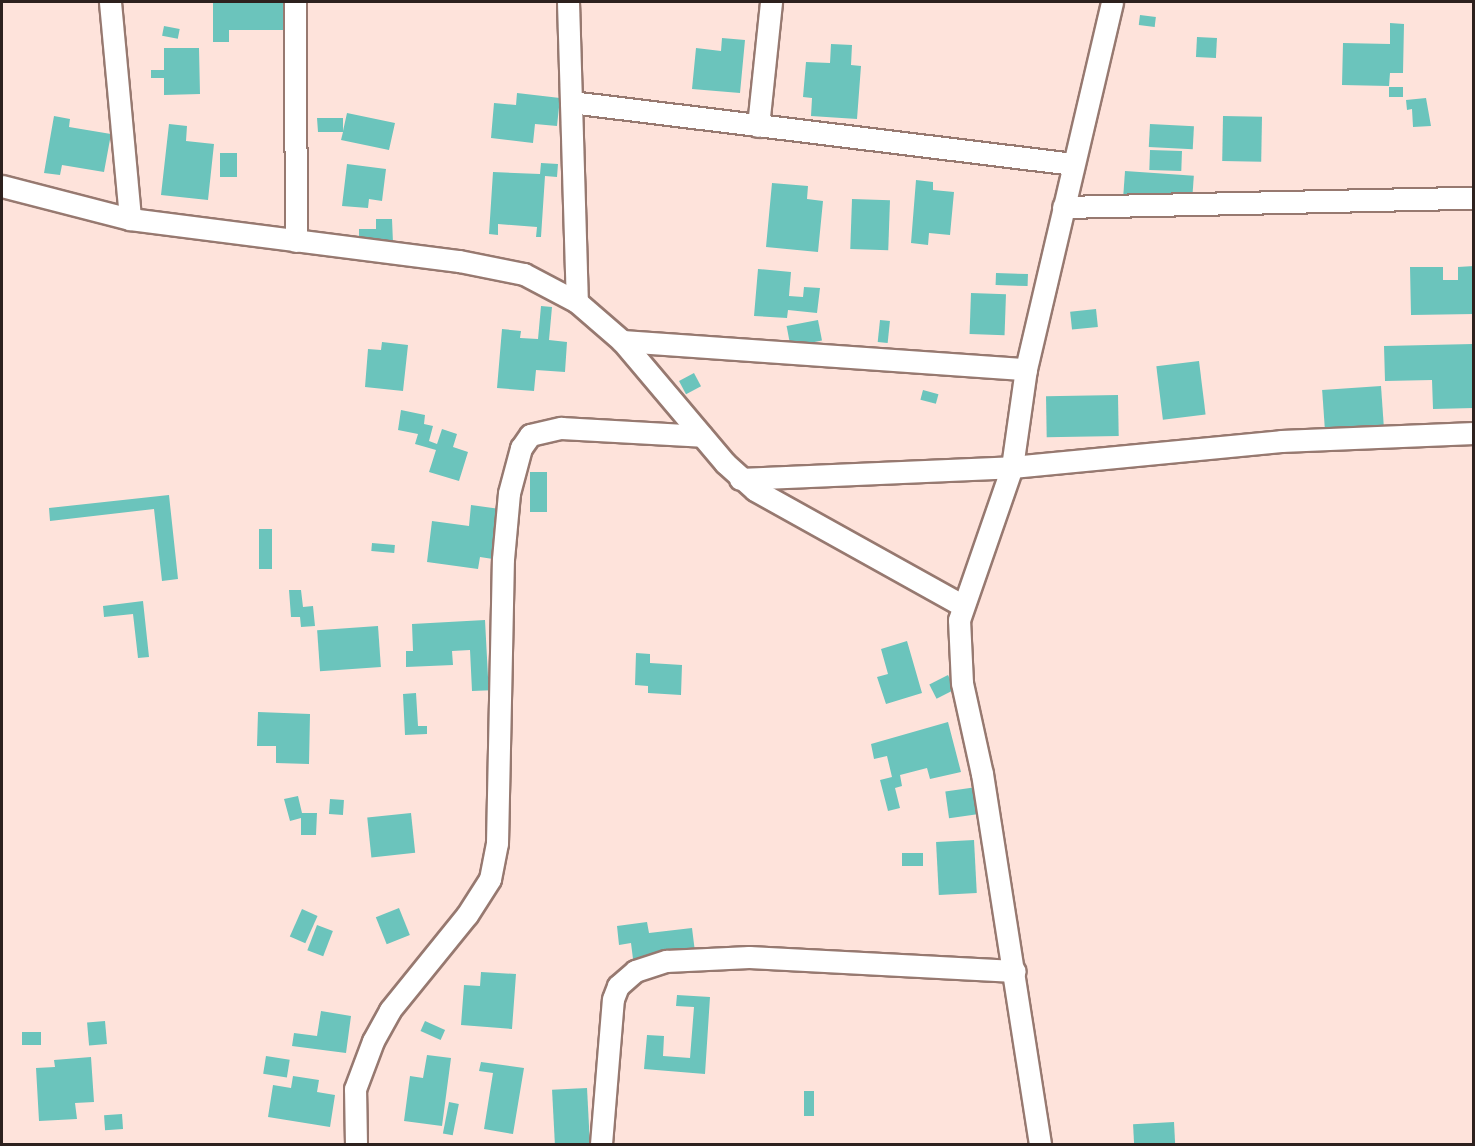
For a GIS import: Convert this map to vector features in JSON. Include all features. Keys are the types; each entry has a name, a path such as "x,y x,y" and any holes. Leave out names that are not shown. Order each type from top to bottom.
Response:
{"street":[{"path":"110,2 130,219"},
{"path":"295,2 296,241"},
{"path":"568,2 577,302"},
{"path":"758,126 771,2"},
{"path":"1040,1144 1015,971 982,774 962,682 959,637 962,605 1012,467 1026,369 1112,2"},
{"path":"571,102 1073,164"},
{"path":"2,186 130,219 498,268 524,274 577,302 622,340 740,479 807,521 962,605"},
{"path":"1063,207 1473,198"},
{"path":"622,340 1026,369"},
{"path":"357,1144 356,1089 373,1041 390,1010 467,915 490,879 498,822 503,559 509,493 521,448 530,435 561,428 702,436"},
{"path":"740,479 1012,467 1281,441 1473,433"},
{"path":"601,1144 613,999 618,986 635,971 666,961 749,957 1015,971"}],"building":[{"path":"213,2 295,2 290,30 229,30 229,42 213,42"},
{"path":"1140,15 1156,17 1155,27 1139,25"},
{"path":"1390,23 1404,24 1403,73 1390,73 1389,86 1342,85 1343,43 1390,44"},
{"path":"164,26 180,29 178,39 162,36"},
{"path":"1197,37 1217,38 1216,58 1196,57"},
{"path":"722,38 745,40 740,93 692,89 696,48 721,51"},
{"path":"831,44 852,45 851,65 861,66 857,119 811,116 812,98 803,97 806,62 830,63"},
{"path":"164,48 199,48 200,94 164,95 164,78 151,78 151,70 164,70"},
{"path":"1389,87 1403,87 1403,97 1389,97"},
{"path":"517,93 560,98 557,126 535,124 533,143 491,138 494,103 516,105"},
{"path":"1426,98 1431,126 1413,127 1412,109 1407,110 1406,100"},
{"path":"347,113 395,123 389,150 341,140 343,132 318,132 317,118 343,118 343,131"},
{"path":"54,116 70,119 69,127 111,134 104,172 62,165 60,175 44,173"},
{"path":"1223,116 1262,117 1261,162 1222,161"},
{"path":"169,124 187,126 186,141 214,144 208,200 161,195"},
{"path":"1150,124 1194,126 1193,149 1149,147"},
{"path":"1150,150 1182,151 1181,171 1149,170"},
{"path":"220,153 237,153 237,177 220,177"},
{"path":"541,163 558,164 557,177 545,176 541,237 536,237 537,227 498,224 498,235 489,234 493,172 540,174"},
{"path":"347,164 386,169 382,201 369,199 368,208 342,206"},
{"path":"1125,171 1194,176 1192,204 1123,199"},
{"path":"916,180 933,182 933,190 954,192 950,235 929,233 928,245 911,243"},
{"path":"772,183 808,186 807,199 823,201 818,252 766,247"},
{"path":"852,199 890,200 888,250 850,249"},
{"path":"376,219 392,219 393,243 359,244 359,229 376,229"},
{"path":"1474,266 1474,314 1411,315 1410,267 1443,267 1443,280 1458,280 1458,267"},
{"path":"758,269 791,272 789,296 803,297 804,287 820,288 817,313 788,310 787,318 754,316"},
{"path":"996,273 1028,274 1028,286 996,285"},
{"path":"971,293 1006,294 1005,335 970,334"},
{"path":"541,306 552,307 549,340 567,342 565,372 536,370 534,391 497,388 502,329 521,331 520,338 538,339"},
{"path":"1096,309 1098,327 1072,330 1070,312"},
{"path":"818,320 822,341 791,347 787,326"},
{"path":"880,320 890,321 888,343 878,342"},
{"path":"382,342 408,345 403,391 365,387 368,349 381,350"},
{"path":"1473,344 1474,408 1433,409 1432,380 1385,381 1384,346"},
{"path":"1199,361 1206,415 1163,420 1156,366"},
{"path":"694,373 701,386 686,394 679,381"},
{"path":"1381,386 1384,427 1325,431 1322,390"},
{"path":"923,390 938,394 936,404 920,400"},
{"path":"1118,395 1119,436 1047,437 1046,396"},
{"path":"401,410 425,415 424,424 433,426 429,441 437,444 442,429 457,434 453,447 468,452 459,481 429,472 436,450 415,444 418,434 398,430"},
{"path":"530,472 547,472 547,512 530,512"},
{"path":"169,495 178,579 162,581 154,509 50,521 49,508"},
{"path":"471,505 500,509 493,559 480,557 478,569 427,562 432,521 469,526"},
{"path":"259,529 272,529 272,569 259,569"},
{"path":"372,543 395,545 394,553 371,551"},
{"path":"289,590 301,590 303,607 313,606 315,626 301,627 300,617 291,617"},
{"path":"143,601 149,657 138,658 133,614 104,617 103,606"},
{"path":"485,620 488,677 496,677 497,690 472,691 470,650 452,651 453,665 406,667 406,651 413,651 412,624"},
{"path":"378,626 381,667 320,671 317,630"},
{"path":"907,641 922,693 886,704 877,677 888,674 881,649"},
{"path":"636,653 650,654 650,663 682,665 681,695 648,693 648,686 635,685"},
{"path":"948,675 955,689 937,699 929,685"},
{"path":"416,693 418,726 427,726 427,734 405,735 403,694"},
{"path":"258,712 310,714 309,764 276,763 276,746 257,746"},
{"path":"948,722 961,772 930,779 927,768 900,775 902,786 895,788 900,808 888,811 880,780 892,777 887,756 874,759 871,744"},
{"path":"977,787 981,814 949,818 945,791"},
{"path":"298,796 302,813 317,813 316,835 301,835 301,818 290,821 284,799"},
{"path":"330,799 344,800 343,815 329,814"},
{"path":"411,813 415,853 371,857 367,818"},
{"path":"974,840 977,893 939,895 936,842"},
{"path":"902,853 923,853 923,866 902,866"},
{"path":"399,908 410,935 387,944 376,917"},
{"path":"302,909 318,916 305,943 290,936"},
{"path":"647,922 649,933 692,928 696,960 634,967 631,943 619,945 617,926"},
{"path":"317,925 333,931 323,956 307,950"},
{"path":"481,972 516,974 512,1029 461,1025 464,985 480,986"},
{"path":"677,995 710,997 705,1074 644,1069 647,1035 664,1036 663,1056 690,1058 694,1007 676,1006"},
{"path":"321,1011 351,1016 346,1053 292,1046 294,1033 317,1036"},
{"path":"105,1021 107,1044 89,1045 87,1023"},
{"path":"425,1021 445,1030 441,1040 421,1031"},
{"path":"22,1032 41,1032 41,1045 22,1045"},
{"path":"427,1055 451,1058 442,1126 404,1121 410,1076 423,1078"},
{"path":"266,1056 290,1060 287,1078 263,1074"},
{"path":"91,1057 94,1102 75,1103 77,1119 39,1121 36,1068 55,1067 54,1060"},
{"path":"481,1062 524,1068 513,1134 484,1129 493,1073 479,1071"},
{"path":"293,1076 319,1080 317,1092 335,1095 330,1127 268,1117 273,1085 291,1088"},
{"path":"587,1088 590,1144 555,1144 552,1090"},
{"path":"804,1091 814,1091 814,1116 804,1116"},
{"path":"449,1102 459,1104 453,1135 443,1133"},
{"path":"122,1114 123,1129 105,1130 104,1115"},
{"path":"1174,1122 1175,1144 1134,1144 1133,1124"}]}
